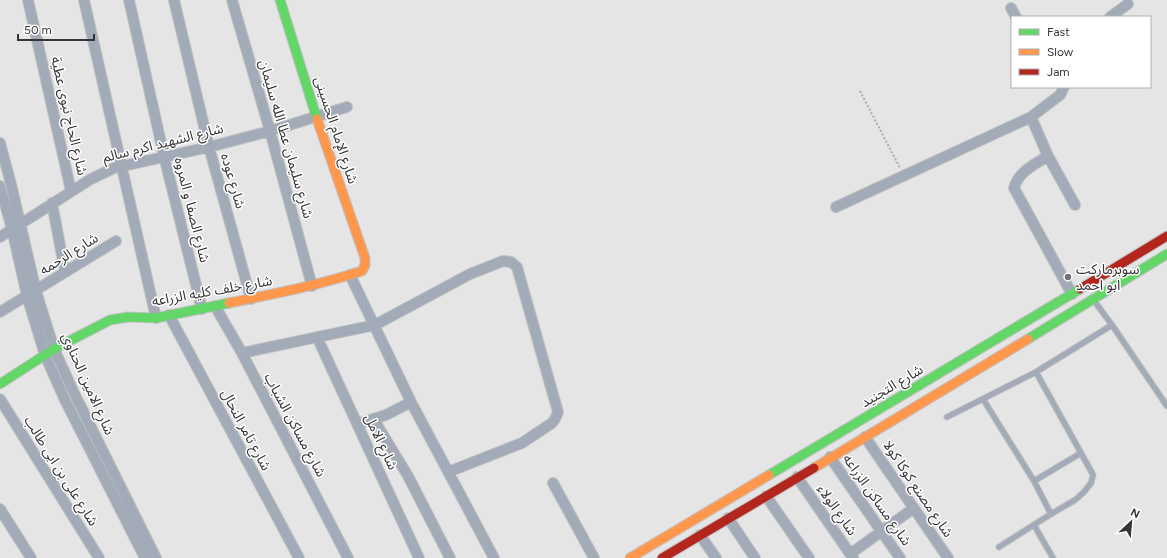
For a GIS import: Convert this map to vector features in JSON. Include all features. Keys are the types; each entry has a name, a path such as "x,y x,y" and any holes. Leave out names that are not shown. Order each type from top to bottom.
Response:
{"main road":[{"name":"شارع الإمام الحسينى","path":"280,0 316,116 365,258 364,268"},
{"name":"شارع التجنيد","path":"630,558 923,384 1167,236"},
{"path":"668,556 728,518 1167,254"},
{"name":"شارع خلف كليه الزراعه","path":"0,384 54,349 110,320 128,317 156,318 251,299 312,286 359,273 364,268"},
{"path":"1089,283 1096,298"}],"street":[{"name":"شارع الحاج نبوى عطية","path":"28,0 71,191"},
{"path":"84,0 156,318"},
{"name":"شارع الصفا و المروه","path":"129,0 164,156 202,308"},
{"name":"شارع عوده","path":"174,0 209,147 251,299"},
{"name":"شارع سليمان عطا الله سليمان","path":"232,0 270,131 312,286"},
{"path":"1111,16 1128,4"},
{"path":"836,207 1031,117 1059,90"},
{"name":"شارع الشهيد اكرم سالم","path":"0,237 71,191 104,172 122,165 209,147 270,131 347,107"},
{"path":"1031,117 1048,156 1075,205"},
{"name":"شارع الامين الحناوي","path":"0,143 16,226 27,296 45,355 65,400 145,558"},
{"path":"1048,156 1020,174 1014,188 1072,294"},
{"name":"شارع الامين الحناوي","path":"0,186 16,226 54,349 74,393 156,558"},
{"path":"52,203 65,272"},
{"name":"شارع الرحمه","path":"0,312 116,241"},
{"path":"242,353 375,325 488,267 507,261 515,264 556,404 557,415 552,423 522,443 448,472"},
{"path":"350,275 411,402 494,558"},
{"name":"شارع مساكن الشباب","path":"215,306 242,353 348,558"},
{"name":"شارع تامر النحال","path":"169,315 299,558"},
{"name":"شارع الامل","path":"316,337 419,558"},
{"name":"شارع على بن ابى طالب","path":"0,399 99,558"},
{"path":"357,424 374,420 411,402"},
{"path":"374,420 408,476 450,558"},
{"name":"شارع مصنع كوكا كولا","path":"865,437 948,558"},
{"name":"شارع مساكن الزراعه","path":"830,457 900,558"},
{"name":"شارع الولاء","path":"797,477 852,556"},
{"path":"553,482 594,558"},
{"path":"766,496 809,558"},
{"path":"852,556 882,531 914,508"},
{"path":"0,509 31,558"},
{"path":"728,518 755,558"},
{"path":"700,535 716,558"}],"lane":[{"path":"1096,298 1112,325 1167,406"},
{"path":"947,417 1036,372 1112,325"},
{"path":"999,547 1075,500 1091,483 1093,475 1036,372"},
{"path":"983,399 1034,481 1051,514"},
{"path":"1034,481 1081,453"},
{"path":"1034,525 1053,558"}],"path":[{"path":"860,91 904,176"}],"traffic: fast":[{"path":"280,0 317,119"},
{"path":"1028,339 1167,254"},
{"path":"769,475 1080,289"},
{"path":"0,384 54,349 110,320 128,317 156,318 229,303"}],"traffic: slow":[{"path":"229,303 329,281 362,271 365,265 365,258 317,119"},
{"path":"814,468 1028,339"},
{"path":"630,558 769,475"}],"traffic: jam":[{"path":"1080,289 1167,236"},
{"path":"662,558 814,468"}],"place":[{"name":"سوبرماركت ابو احمد","path":"1068,277"}]}
